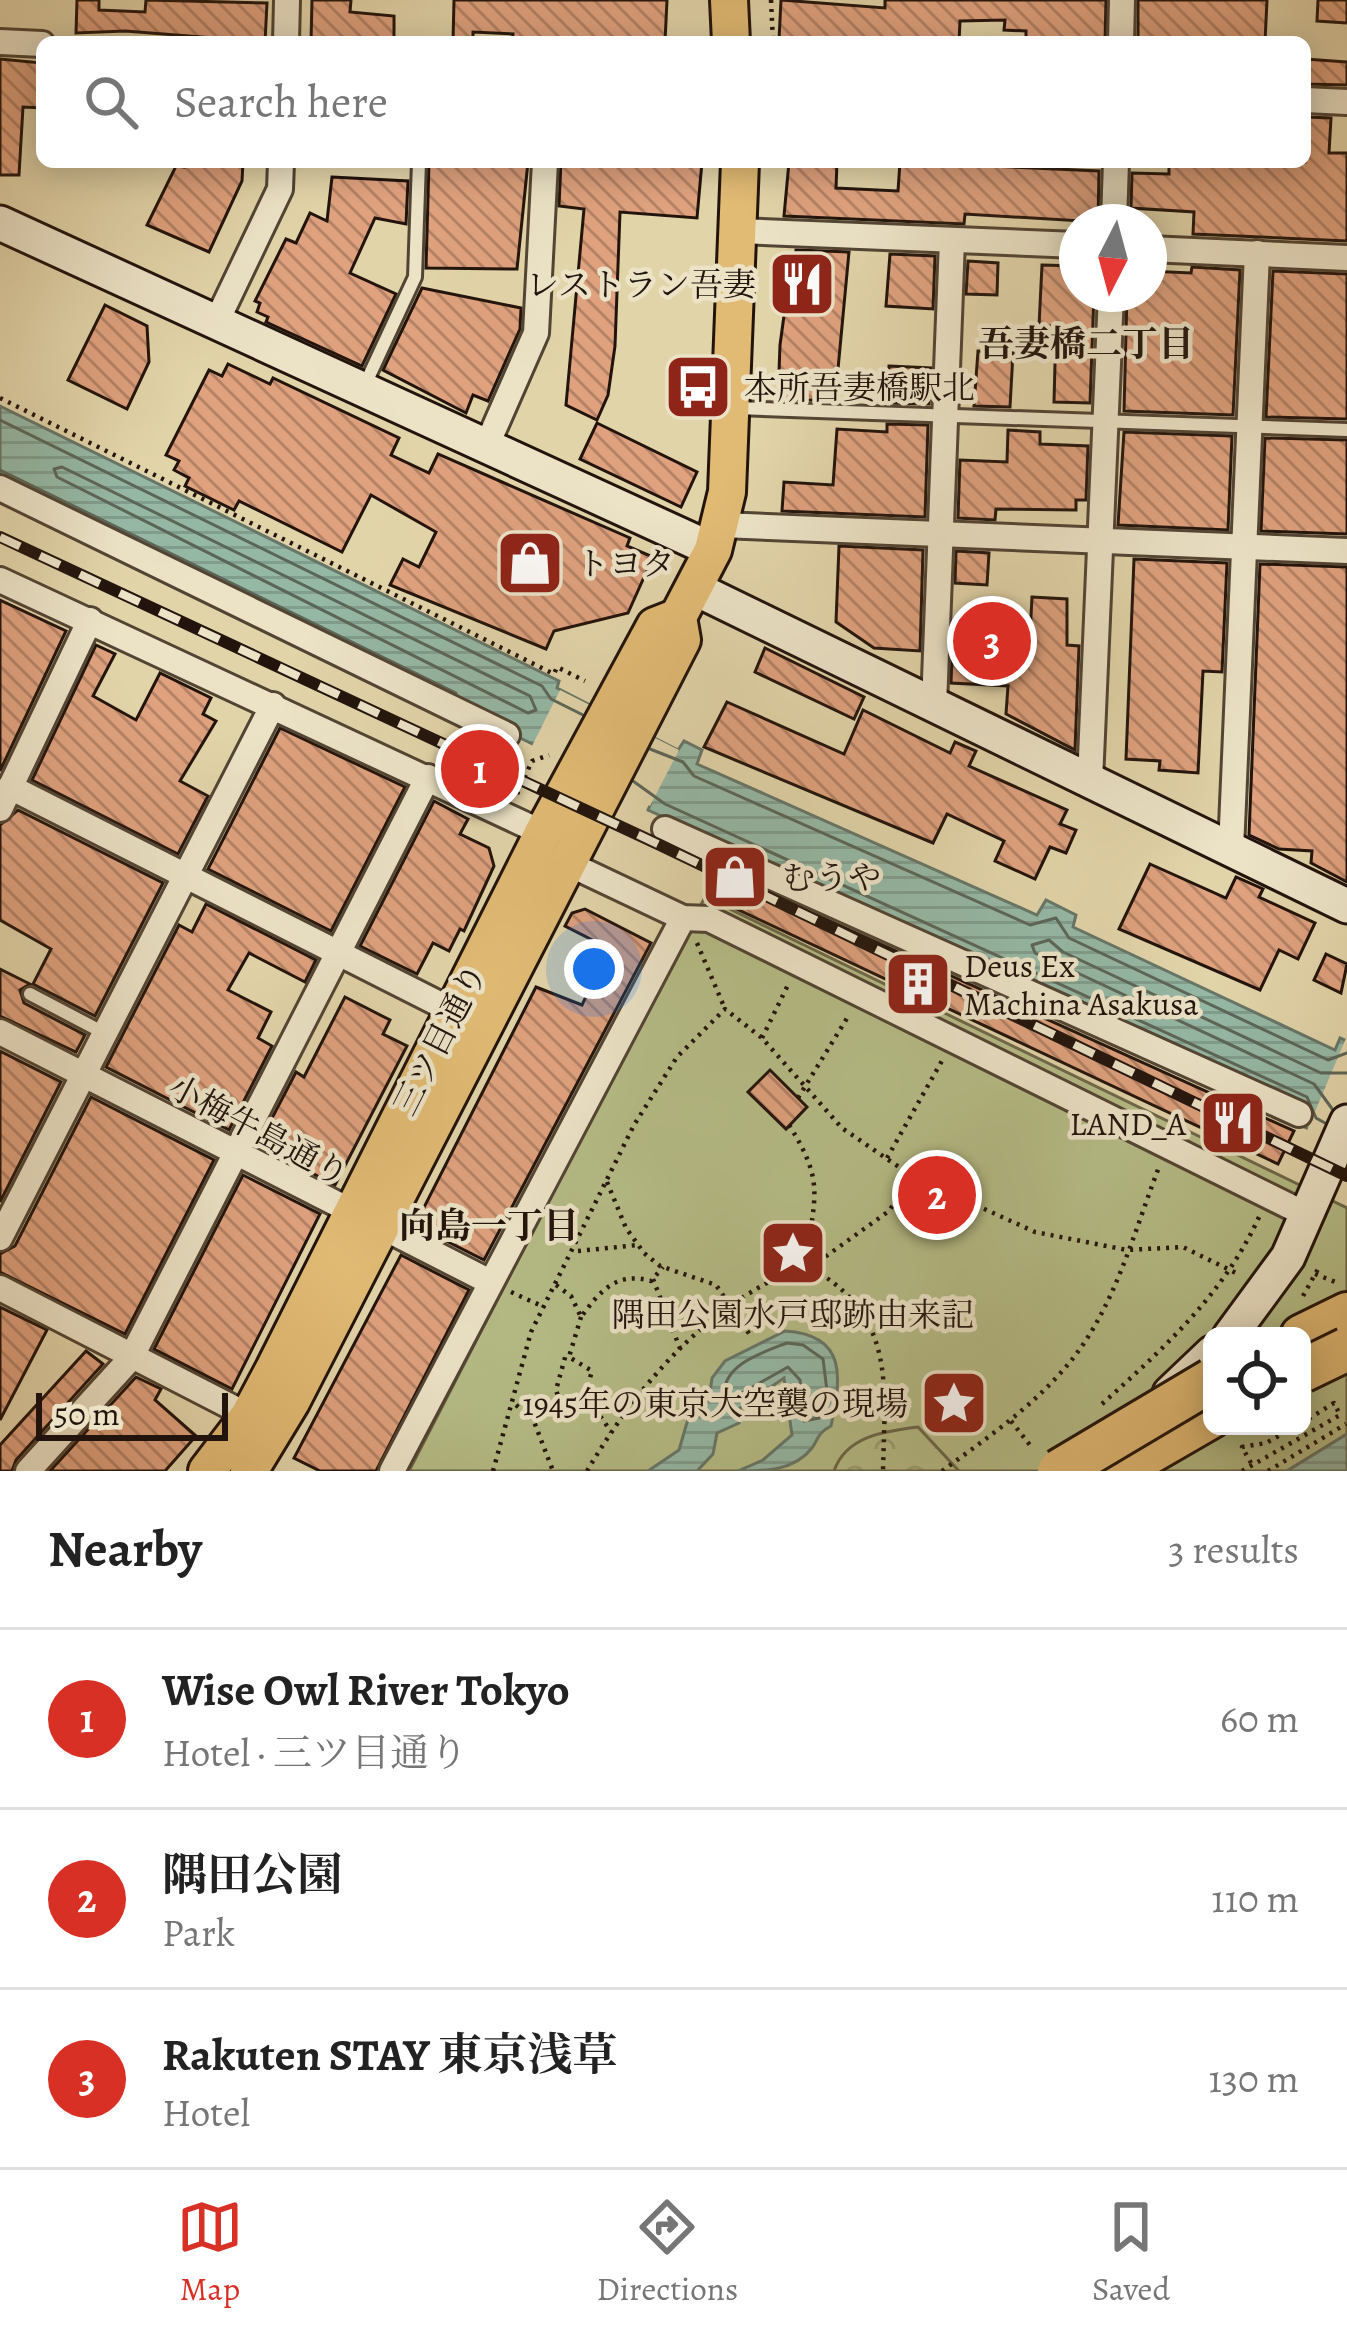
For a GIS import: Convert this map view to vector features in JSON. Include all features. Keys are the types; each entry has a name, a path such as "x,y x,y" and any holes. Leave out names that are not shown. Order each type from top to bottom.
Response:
{"highway":[{"path":"1311,1327 1340,1298"},
{"path":"1311,1367 1347,1349"},
{"path":"1050,1465 1203,1385"},
{"path":"1117,1471 1203,1421"}],"main road":[{"path":"729,0 731,36"},
{"name":"三ツ目通り","path":"257,1469 453,1011 578,770 622,722 655,626 686,603 718,537 730,408 740,168"},
{"name":"三ツ目通り","path":"207,1471 249,1416 365,1221 568,864 578,770"}],"street":[{"path":"286,36 287,0"},
{"path":"1121,36 1122,0"},
{"path":"0,43 36,44"},
{"path":"1311,100 1347,102"},
{"path":"215,325 280,190 281,168"},
{"path":"486,447 536,333 545,168"},
{"path":"1115,204 1116,168"},
{"path":"0,223 486,447 718,537 939,532 1347,551"},
{"path":"740,231 1059,244"},
{"path":"934,705 952,240"},
{"path":"1167,250 1347,258"},
{"path":"1231,849 1256,254"},
{"path":"1090,782 1110,312"},
{"path":"0,488 507,735"},
{"path":"0,580 543,833"},
{"path":"686,603 934,705 1347,906"},
{"path":"90,620 5,798 188,876 453,1011"},
{"path":"0,1238 273,705"},
{"path":"28,1471 130,1358 428,777"},
{"path":"665,829 1299,1114"},
{"path":"568,864 683,917 709,920 1307,1215"},
{"path":"392,1471 683,917"},
{"name":"小梅牛島通り","path":"0,1032 490,1282"},
{"path":"1237,1327 1268,1291 1347,1122"},
{"path":"0,1288 249,1416"},
{"path":"1090,1471 1203,1362"}],"lane":[{"path":"362,391 415,277 419,168"},
{"path":"730,408 1347,430"},
{"path":"30,994 106,1034"}],"path":[{"path":"771,0 773,36"},
{"path":"0,398 554,674 557,668 585,681"},
{"path":"520,800 516,792 532,761 578,770"},
{"path":"683,917 725,1009 762,1038 842,1128 912,1175 1035,1232 1126,1250 1183,1246 1268,1291"},
{"path":"762,1038 799,964"},
{"path":"798,1098 861,994"},
{"path":"493,1471 504,1417 515,1404 531,1332 576,1251 634,1125 677,1057 725,1009"},
{"path":"886,1158 954,1040"},
{"path":"789,1125 809,1152 816,1178 808,1266"},
{"path":"942,1471 1011,1420 1072,1360 1115,1285 1168,1146"},
{"path":"587,1471 610,1432 730,1302 808,1266 889,1211 912,1175"},
{"path":"608,1182 638,1245 663,1267 716,1285 750,1335"},
{"path":"1092,1413 1177,1336 1230,1269 1269,1196"},
{"path":"576,1251 638,1245"},
{"path":"808,1266 837,1282 874,1330 885,1374 883,1471"},
{"path":"653,1278 663,1267"},
{"path":"1316,1274 1340,1298"},
{"path":"562,1408 556,1390 581,1317 605,1286 635,1276 653,1278"},
{"path":"653,1278 680,1351"},
{"path":"490,1282 544,1306"},
{"path":"556,1285 571,1296 581,1317"},
{"path":"568,1349 579,1366 585,1362 592,1371 586,1388 610,1432"},
{"path":"1311,1417 1334,1403 1340,1415 1311,1431"},
{"path":"515,1404 533,1419 553,1471"},
{"path":"533,1419 591,1404"},
{"path":"1011,1420 1050,1465"},
{"path":"1259,1460 1266,1471 1346,1424"},
{"path":"1251,1464 1242,1447 1266,1443 1278,1435"},
{"path":"1242,1471 1304,1435"}],"green space":[{"path":"705,897 1347,1208 1347,1434 1287,1471 409,1471"},
{"path":"918,1427 959,1471 834,1471 857,1443 880,1433"}],"water":[{"path":"0,406 559,681 557,688 678,750 684,741 702,750 697,764 1037,915 1046,900 1076,915 1073,927 1335,1050 1340,1038 1347,1041 1347,1147 1298,1124 1303,1108 648,810 651,803 0,479"},
{"path":"785,1331 820,1341 835,1362 837,1391 831,1426 805,1456 778,1468 738,1471 763,1460 792,1435 784,1378 740,1408 739,1423 717,1433 713,1454 697,1471 648,1471 679,1450 688,1419 709,1400 712,1378 725,1361"},
{"path":"1347,1434 1347,1471 1287,1471"}],"pier":[{"path":"560,690 679,750 650,806 532,746"},
{"path":"1347,1039 1347,1152 1306,1133"}],"building":[{"path":"77,0 99,0 99,10 145,12 146,0 267,3 265,36 76,33"},
{"path":"312,0 351,0 350,12 394,16 394,36 311,36"},
{"path":"454,0 667,0 665,36 473,32 473,36 453,36"},
{"path":"781,0 885,8 885,0 1106,0 1105,36 1026,36 1026,31 1004,30 1005,20 960,21 959,36 779,36"},
{"path":"1138,0 1267,0 1265,36 1138,36"},
{"path":"1318,0 1347,0 1347,23 1317,21"},
{"path":"0,59 36,62 36,108 23,107 19,175 0,175"},
{"path":"1311,59 1347,62 1347,85 1311,84"},
{"path":"1311,117 1331,118 1329,153 1347,153 1347,241 1193,234 1194,212 1167,210 1167,204 1131,204 1132,173 1169,174 1169,168 1311,168"},
{"path":"175,168 243,168 242,181 209,252 147,225"},
{"path":"429,168 527,168 517,269 426,268"},
{"path":"561,168 701,168 697,218 620,212 615,346 608,395 597,420 566,405 584,209 559,206"},
{"path":"788,168 837,168 836,188 898,191 900,168 1099,171 1098,204 1059,204 1059,220 965,214 964,224 784,216"},
{"path":"332,177 408,181 406,224 375,218 350,273 396,294 362,366 266,322 268,317 257,312 260,303 255,301 286,239 296,243 310,213 327,221"},
{"path":"796,250 849,252 835,401 778,399 780,345 786,301 793,302"},
{"path":"890,254 935,256 933,309 886,306"},
{"path":"968,261 998,263 997,295 966,294"},
{"path":"1042,265 1059,265 1059,312 1093,312 1090,403 1054,402 1056,326 1039,326"},
{"path":"1192,267 1240,270 1233,415 1124,411 1127,312 1167,312 1167,272 1191,273"},
{"path":"1273,271 1347,274 1347,419 1266,417"},
{"path":"422,288 521,308 520,329 488,401 473,395 466,413 383,370"},
{"path":"105,305 147,326 149,362 127,409 68,380"},
{"path":"978,351 1013,353 1010,407 974,406"},
{"path":"228,364 270,384 273,378 399,438 391,455 429,473 438,454 630,538 627,546 653,557 628,613 554,631 546,649 390,585 403,559 419,567 436,532 371,495 342,552 239,501 234,510 185,486 189,478 174,470 179,461 166,455 209,370 222,376"},
{"path":"889,366 931,368 929,404 888,403"},
{"path":"597,423 697,472 681,507 580,459"},
{"path":"887,424 928,425 925,517 782,511 784,482 833,485 837,429 887,432"},
{"path":"1008,430 1040,432 1040,444 1088,446 1086,500 1076,500 1076,510 996,509 995,520 958,518 960,460 1007,462"},
{"path":"1124,432 1232,436 1228,530 1118,525"},
{"path":"1265,438 1347,440 1347,534 1261,531"},
{"path":"839,546 923,550 920,651 874,648 836,622"},
{"path":"956,551 989,553 987,585 955,583"},
{"path":"1134,559 1227,563 1222,672 1203,671 1198,773 1159,770 1160,761 1126,759"},
{"path":"1260,564 1347,567 1347,882 1311,863 1312,851 1279,849 1249,835"},
{"path":"1032,597 1067,599 1067,645 1079,646 1075,750 1006,714 1008,686 951,683 953,631 1030,635"},
{"path":"0,600 66,631 0,771"},
{"path":"96,645 115,654 93,696 136,720 160,673 211,698 203,714 216,721 180,781 208,796 178,854 32,780"},
{"path":"765,648 864,697 854,719 755,672"},
{"path":"727,702 844,754 863,710 950,753 955,742 976,751 969,766 1067,810 1060,824 1076,830 1066,853 1050,847 1035,879 995,861 1004,841 947,814 933,843 704,747"},
{"path":"280,728 405,787 331,931 208,869"},
{"path":"434,801 468,819 460,834 489,848 494,866 464,931 460,929 449,951 433,943 417,974 360,946"},
{"path":"18,810 163,883 95,1016 33,984 51,949 0,920 0,825"},
{"path":"1150,864 1226,898 1236,877 1263,889 1259,897 1315,923 1298,959 1279,950 1260,990 1119,929"},
{"path":"717,870 1294,1131 1278,1164 705,894"},
{"path":"206,904 316,960 305,982 249,953 228,990 271,1012 258,1038 272,1046 229,1130 106,1067 179,925 192,932"},
{"path":"585,909 651,943 484,1260 415,1225 536,987 582,1005 608,948 565,926 572,913"},
{"path":"1326,954 1347,964 1341,993 1314,980"},
{"path":"0,969 30,984 20,990 24,1003 85,1035 76,1052 0,1016"},
{"path":"345,997 390,1020 383,1034 407,1046 335,1185 258,1145 296,1072 304,1077"},
{"path":"0,1051 61,1082 0,1202"},
{"path":"770,1070 807,1107 786,1129 748,1092"},
{"path":"91,1097 214,1160 125,1334 0,1272 0,1254 15,1246"},
{"path":"243,1175 320,1214 232,1389 154,1349"},
{"path":"401,1255 469,1290 376,1471 320,1471 294,1458"},
{"path":"0,1307 47,1330 0,1420"},
{"path":"86,1351 103,1364 16,1460 12,1471 0,1471 0,1445"},
{"path":"136,1377 161,1389 155,1400 196,1436 165,1471 50,1471"}],"railway":[{"path":"0,537 660,845 1347,1176"}],"place":[{"name":"レストラン吾妻","path":"802,284"},
{"name":"本所吾妻橋駅北","path":"698,387"},
{"name":"トヨタ","path":"530,563"},
{"name":"Rakuten STAY 東京浅草","path":"992,641"},
{"name":"Wise Owl River Tokyo","path":"480,769"},
{"name":"むうや","path":"735,877"},
{"name":"Deus Ex Machina Asakusa","path":"918,984"},
{"name":"LAND_A","path":"1233,1123"},
{"name":"隅田公園","path":"937,1195"},
{"name":"隅田公園水戸邸跡由来記","path":"793,1253"},
{"name":"1945年の東京大空襲の現場","path":"954,1403"}],"district":[{"name":"吾妻橋二丁目","path":"1086,343"},
{"name":"向島一丁目","path":"489,1225"}]}
